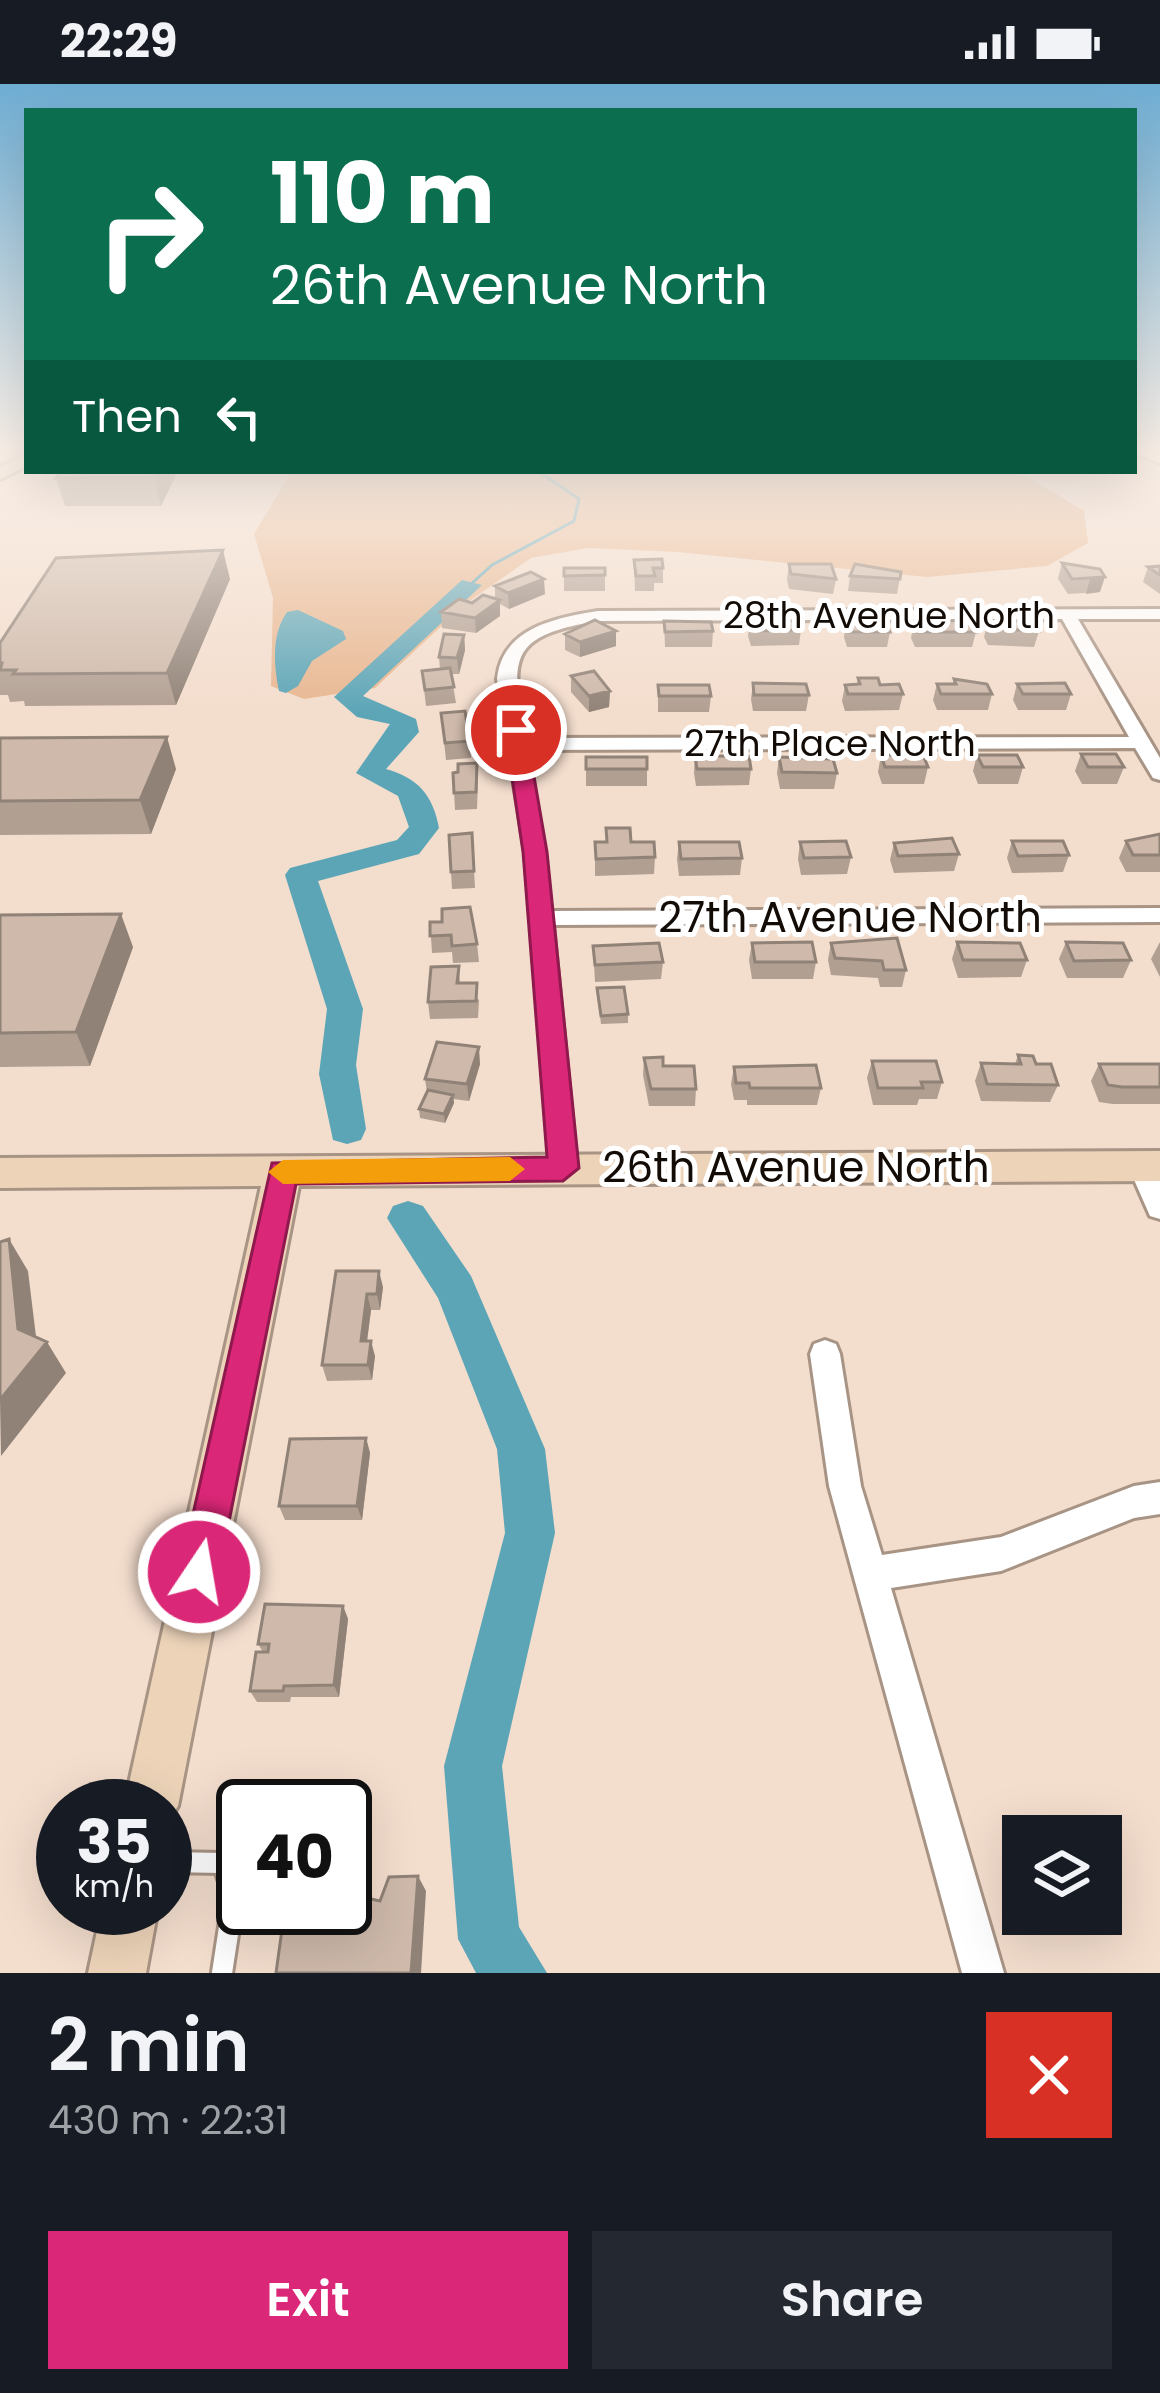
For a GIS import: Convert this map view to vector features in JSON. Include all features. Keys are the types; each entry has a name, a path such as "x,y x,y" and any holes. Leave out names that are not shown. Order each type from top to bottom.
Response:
{"street":[{"name":"28th Avenue North","path":"519,744 506,679 509,657 543,630 618,615 1160,614"},
{"path":"1068,615 1160,774"},
{"name":"27th Place North","path":"519,744 1142,742"},
{"path":"519,744 563,1168"},
{"name":"27th Avenue North","path":"540,918 1160,915"},
{"path":"1151,1166 1160,1208"},
{"name":"26th Avenue North","path":"0,1173 1151,1166"},
{"path":"157,1779 283,1172"},
{"path":"825,1354 845,1486 983,1973"},
{"path":"872,1574 1001,1554 1118,1507 1160,1498"},
{"path":"117,1973 125,1935"}],"lane":[{"path":"192,1862 223,1863 234,1894 222,1973"}],"shaded area":[{"path":"255,538 1087,538 1088,543 1047,566 927,577 678,552 588,548 531,558 465,604 375,688 304,699 271,686 273,598"}],"water":[{"path":"298,610 343,631 346,639 312,661 298,686 286,693 279,691 276,640 287,612"}],"building":[{"path":"223,550 167,673 13,674 16,670 0,670 0,643 56,558"},
{"path":"662,559 663,568 653,568 655,576 636,576 634,560"},
{"path":"1062,563 1100,569 1105,577 1072,579"},
{"path":"789,564 831,564 836,579 791,574"},
{"path":"855,564 901,572 900,579 850,576"},
{"path":"564,568 605,568 605,575 564,576"},
{"path":"531,572 544,579 508,593 495,586"},
{"path":"483,595 500,600 475,618 441,612 459,599 472,603"},
{"path":"595,620 616,631 580,642 565,634"},
{"path":"750,620 799,621 801,630 752,631"},
{"path":"971,620 976,632 918,632 914,622"},
{"path":"664,621 711,622 713,631 665,632"},
{"path":"988,621 1033,621 1039,631 992,629"},
{"path":"846,622 886,622 890,632 849,632"},
{"path":"444,634 464,635 457,658 439,657"},
{"path":"450,668 454,687 425,690 422,671"},
{"path":"594,671 610,691 589,696 571,676"},
{"path":"858,678 878,678 880,685 899,684 903,694 848,694 845,685 860,684"},
{"path":"954,679 987,684 992,694 941,694 937,684 956,684"},
{"path":"753,683 806,684 809,695 754,695"},
{"path":"1065,683 1071,694 1023,694 1017,684"},
{"path":"658,685 709,685 711,696 659,696"},
{"path":"465,711 470,741 445,743 441,713"},
{"path":"167,737 140,800 0,801 0,738"},
{"path":"1081,754 1116,754 1124,767 1088,767"},
{"path":"881,755 923,755 928,767 885,767"},
{"path":"977,755 1017,755 1023,767 983,767"},
{"path":"695,756 749,756 751,769 697,769"},
{"path":"586,757 647,757 647,769 586,769"},
{"path":"779,757 833,759 837,773 782,772"},
{"path":"477,763 476,792 454,793 453,773 458,772 458,764"},
{"path":"606,828 630,828 631,842 654,842 655,857 596,859 595,842 607,842"},
{"path":"472,833 474,871 451,872 449,835"},
{"path":"1160,834 1160,855 1133,855 1126,841"},
{"path":"952,838 959,854 898,856 894,843"},
{"path":"846,841 851,857 804,858 800,842"},
{"path":"1012,841 1063,841 1069,855 1018,856"},
{"path":"679,842 739,842 742,858 681,859"},
{"path":"470,907 477,944 452,946 451,935 430,936 430,922 442,922 442,909"},
{"path":"121,914 76,1032 0,1033 0,915"},
{"path":"897,938 906,970 884,970 882,961 835,958 831,943"},
{"path":"812,942 816,962 755,962 752,943"},
{"path":"957,942 1020,943 1027,960 963,960"},
{"path":"1066,942 1123,943 1131,960 1074,961"},
{"path":"659,943 663,962 595,965 593,946"},
{"path":"459,966 457,983 477,983 476,1001 428,1002 431,967"},
{"path":"624,987 628,1014 601,1016 597,988"},
{"path":"437,1042 479,1047 467,1084 425,1079"},
{"path":"1018,1055 1033,1056 1036,1064 1051,1064 1058,1085 987,1084 981,1063 1021,1064"},
{"path":"663,1057 663,1066 694,1066 696,1089 651,1089 644,1058"},
{"path":"872,1061 936,1061 942,1082 921,1082 923,1088 878,1088"},
{"path":"1099,1064 1160,1064 1160,1087 1108,1085"},
{"path":"816,1065 821,1088 750,1088 749,1083 736,1083 734,1067"},
{"path":"428,1090 453,1095 444,1114 419,1109"},
{"path":"9,1239 18,1329 47,1342 0,1400 0,1242"},
{"path":"336,1271 379,1271 377,1294 367,1294 361,1341 371,1341 368,1365 322,1365"},
{"path":"366,1438 357,1506 279,1506 290,1439"},
{"path":"265,1604 343,1606 334,1685 250,1691 256,1652 268,1652 269,1644 258,1644"},
{"path":"418,1876 411,1973 276,1973 281,1935 372,1935 372,1899 380,1901 389,1877"}],"waterway":[{"path":"470,585 492,565 542,538"},
{"path":"347,1129 337,1074 345,1009 301,875 408,847 424,828 414,796 392,780 370,773 380,752 405,732 402,719 366,711 347,697 470,585"},
{"path":"408,1218 456,1289 521,1449 530,1533 473,1766 489,1939 515,1973"}],"slow traffic":[{"path":"283,1172 510,1169"}],"route":[{"path":"199,1572 283,1172 563,1168 535,852 516,730"}]}
